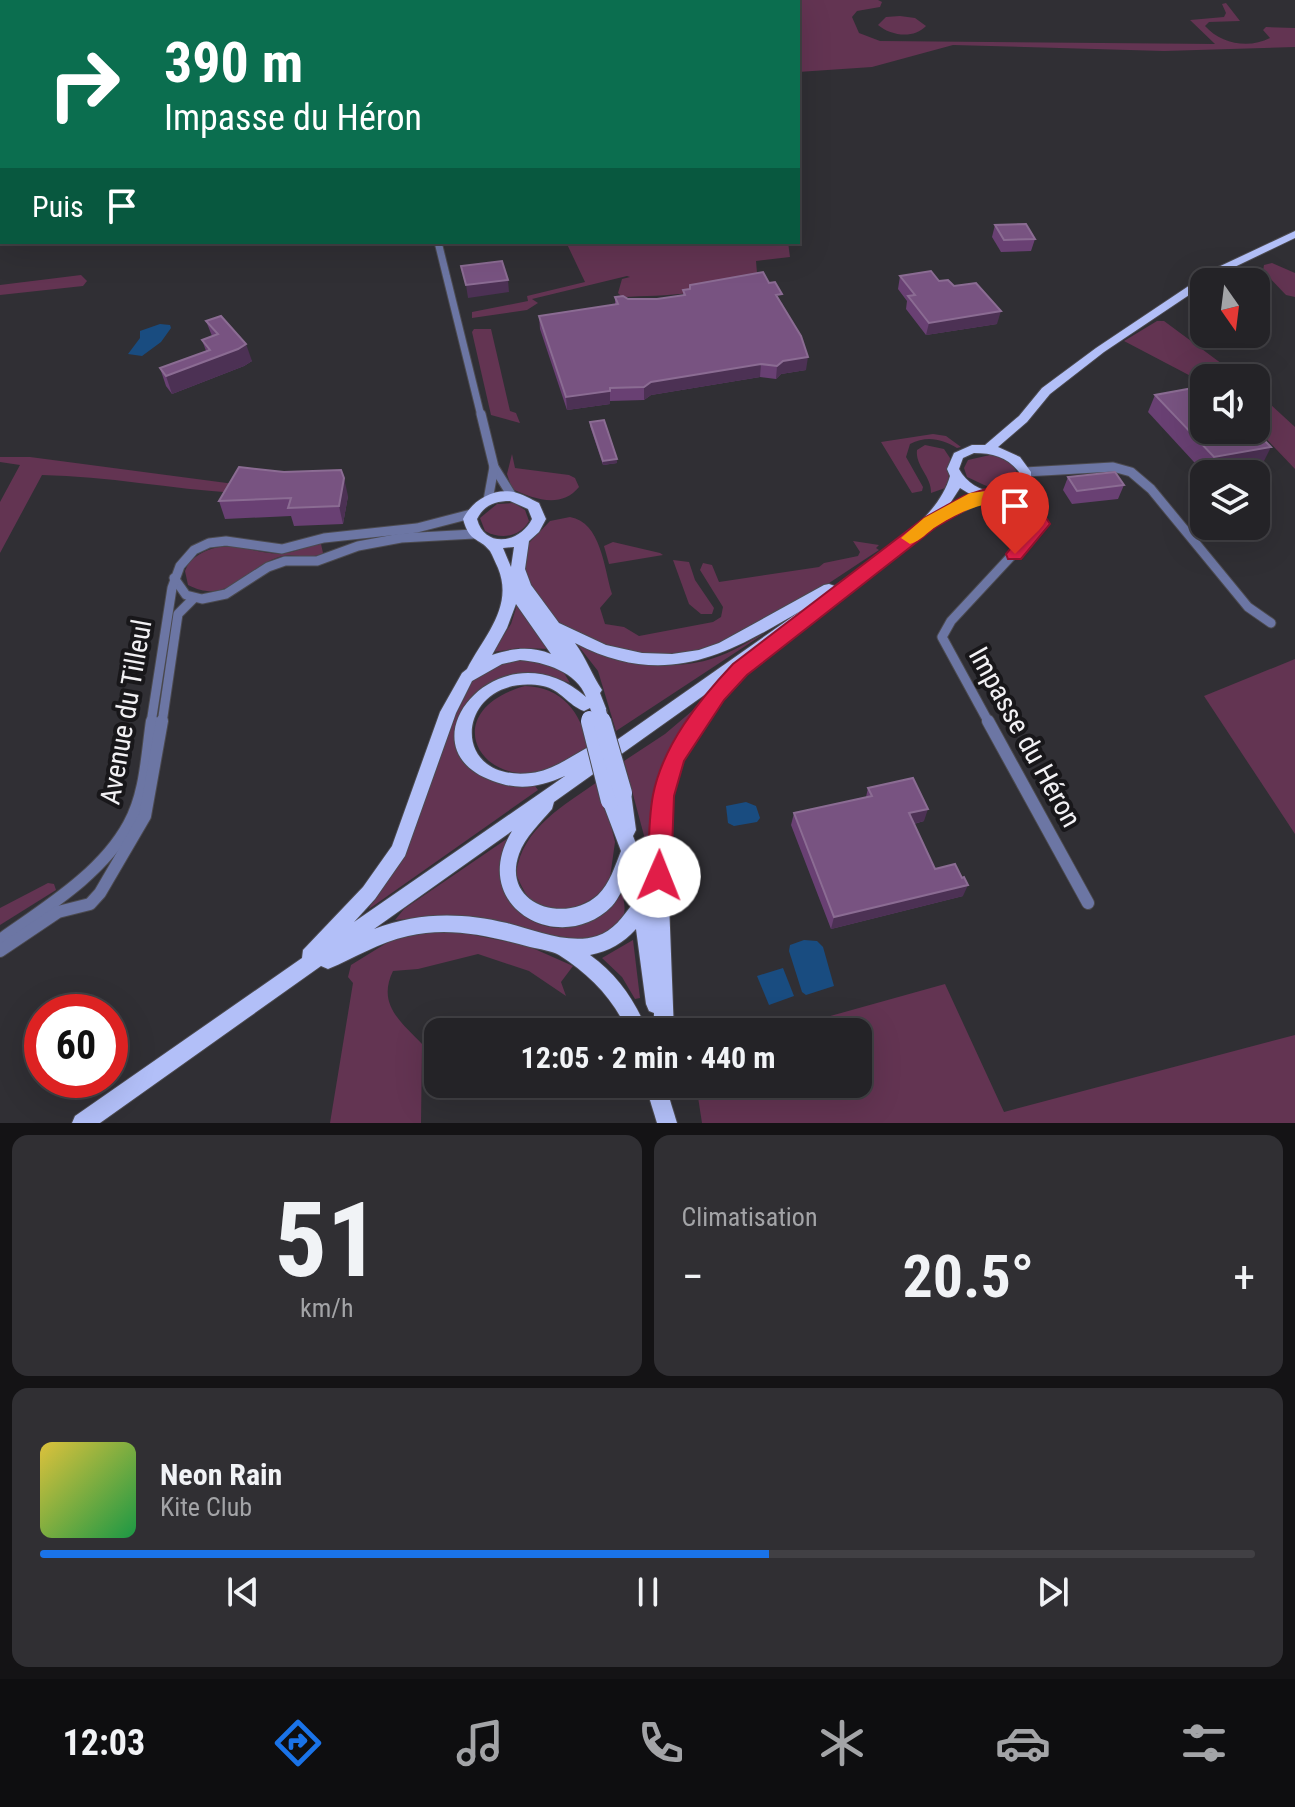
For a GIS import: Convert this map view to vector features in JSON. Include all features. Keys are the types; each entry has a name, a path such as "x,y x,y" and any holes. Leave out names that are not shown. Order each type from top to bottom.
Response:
{"main road":[{"path":"988,449 1023,419 1046,391 1100,350 1218,271 1295,234"},
{"path":"1009,455 1023,419"},
{"path":"82,1123 789,628 930,522 986,495 1013,493 1024,484 1025,472 1009,455 988,449 972,449 958,456 953,469 967,488 986,495"},
{"path":"930,522 953,491 956,477"},
{"path":"490,543 522,539 537,525 538,512 529,501 512,496 488,500 471,514 470,525 474,534 497,550 510,582 568,667 591,711 630,851 660,1018"},
{"path":"522,539 518,569 524,587 581,663 594,690 591,711"},
{"path":"557,628 605,651 649,660 705,656 728,647 862,572"},
{"path":"288,980 369,893 399,850 457,691 504,622 511,597 510,582"},
{"path":"662,1018 659,846 663,796 675,759 717,694 789,628"},
{"path":"473,671 498,659 520,654 555,659 594,690"},
{"path":"591,711 554,682 536,678 515,680 481,697 469,710 463,724 465,745 475,763 492,776 529,781 547,777 641,730"},
{"path":"559,789 524,830 510,855 507,871 511,889 527,908 541,916 558,919 577,916 597,907 611,893 630,851"},
{"path":"562,948 581,948 606,942 629,926 642,905"},
{"path":"288,980 370,939 422,924 470,925 514,933 562,948 603,976 632,1018"},
{"path":"660,1098 669,1123"},
{"path":"667,1098 669,1123"}],"street":[{"path":"439,244 494,467 512,496"},
{"path":"488,500 494,467"},
{"path":"1025,472 1113,467 1131,472 1151,489 1248,607 1271,623"},
{"name":"Impasse du Héron","path":"1013,493 1031,509 1041,524 951,621 942,637 1088,903"},
{"path":"174,578 179,564 191,552 217,541 276,549 323,538 363,537 436,524 471,514"},
{"path":"194,598 213,598 239,590 282,562 312,562 354,547 407,537 474,534"},
{"name":"Avenue du Tilleul","path":"0,951 58,912 90,904 100,893 145,816 153,783 178,614 194,598 177,586 174,578"},
{"name":"Avenue du Tilleul","path":"0,940 89,872 122,838 137,806 174,578"},
{"path":"89,872 106,878"}],"shaded area":[{"path":"800,0 882,2 880,7 857,11 852,17 859,33 880,41 1215,44 1190,20 1224,17 1226,13 1222,4 1226,3 1240,21 1209,22 1205,26 1227,41 1253,43 1270,38 1263,30 1266,27 1295,28 1295,47 1164,51 953,45 872,67 800,72"},
{"path":"886,17 915,18 926,26 915,33 902,34 889,32 878,25"},
{"path":"567,244 788,244 790,257 756,261 757,273 742,281 708,290 622,297 618,293 622,279 630,277 627,276 532,299 538,303 527,310 472,318 472,312 528,301 527,296 585,282"},
{"path":"1272,263 1295,273 1295,297 1286,295 1270,278 1270,268 1264,268"},
{"path":"81,275 87,281 83,286 0,295 0,285"},
{"path":"1157,321 1164,321 1190,340 1190,348 1200,348 1222,364 1190,364 1190,376 1124,341"},
{"path":"474,329 491,329 510,411 516,413 520,423 491,415 472,332"},
{"path":"1270,404 1295,427 1295,469 1270,443"},
{"path":"933,434 946,436 961,447 934,439 910,444 906,457 923,487 922,491 912,493 881,442"},
{"path":"925,445 944,449 950,458 948,487 931,493 917,456 917,450"},
{"path":"512,454 515,468 569,475 575,478 579,487 572,494 556,500 538,499 512,489 507,474"},
{"path":"990,455 1004,459 1015,468 1018,477 1007,488 994,489 967,477 964,468 968,460"},
{"path":"0,457 30,457 242,485 236,493 42,475 0,553 0,502 20,465 0,462"},
{"path":"514,503 525,510 529,521 515,534 497,535 485,531 480,518 497,504"},
{"path":"570,517 589,527 600,548 612,594 600,608 605,624 624,627 639,636 713,622 721,617 723,607 700,570 703,563 712,565 719,582 819,567 824,563 858,556 860,552 853,541 879,545 876,548 879,550 817,591 709,650 653,657 612,649 558,622 525,579 523,554 527,545 550,521"},
{"path":"613,542 663,555 609,564 604,546"},
{"path":"310,544 321,544 323,553 279,557 236,583 215,591 188,585 185,571 189,562 205,551 235,547 278,554 293,552"},
{"path":"673,560 689,562 695,580 714,608 712,614 701,614 689,604"},
{"path":"517,605 552,649 519,648 493,652 511,624"},
{"path":"765,633 616,731 598,671 573,639 624,658 677,665 720,656"},
{"path":"529,658 561,668 570,683 546,675 520,675 486,689 461,751 517,786 535,786 538,790 369,909 427,793 465,692 487,669"},
{"path":"1295,659 1295,834 1204,696"},
{"path":"525,686 549,691 568,704 580,723 588,747 551,769 526,773 504,770 488,760 478,746 475,730 481,713 497,698"},
{"path":"705,700 668,767 653,869 624,761 665,734"},
{"path":"600,780 615,842 609,885 592,899 570,908 548,909 537,905 528,897 516,874 527,843 547,819"},
{"path":"514,834 502,858 501,878 512,904 522,914 547,926 577,926 596,917 622,894 624,915 621,923 608,933 578,940 428,917 395,920 404,909"},
{"path":"48,883 54,884 56,890 0,925 0,908"},
{"path":"439,928 528,946 573,966 561,982 566,996 529,971 478,954 418,969 393,971 389,983 389,1003 422,1044 421,1123 330,1123 353,983 348,977 351,965 393,939"},
{"path":"633,940 640,998 635,999 622,977 602,958"},
{"path":"945,984 1004,1112 1295,1035 1295,1123 702,1123 698,1098 872,1098 872,1018 823,1018"}],"water":[{"path":"160,324 170,325 171,328 161,342 142,356 128,354 140,338 140,331"},
{"path":"746,802 756,806 760,818 757,822 734,826 728,823 726,806"},
{"path":"804,940 817,941 823,947 834,986 806,995 802,992 789,951 790,945"},
{"path":"783,968 794,996 769,1005 757,976"}],"building":[{"path":"1026,224 1035,239 1004,240 995,225"},
{"path":"502,261 508,280 466,285 461,266"},
{"path":"931,271 939,281 948,280 954,286 976,283 1001,311 929,323 908,296 915,295 900,276"},
{"path":"763,272 769,283 775,282 782,294 776,295 801,336 808,357 783,361 777,366 761,364 651,382 644,387 610,388 610,391 566,397 539,316 618,304 615,297 657,299 685,295 683,290 690,289 690,285"},
{"path":"221,316 246,344 166,376 160,368 210,350 202,340 218,334 206,321"},
{"path":"1190,389 1190,432 1155,395"},
{"path":"604,420 617,459 603,461 590,422"},
{"path":"1202,444 1268,444 1271,447 1214,457"},
{"path":"239,467 284,472 341,470 344,478 339,506 288,508 291,498 219,501"},
{"path":"1115,472 1124,485 1077,491 1068,477"},
{"path":"913,778 928,809 909,813 935,869 955,864 968,885 834,917 794,813 872,796 868,788"}],"slow traffic":[{"path":"910,538 930,522 976,498 1013,493 1023,502"}],"route":[{"path":"659,876 663,796 675,759 717,694 740,670 862,572 930,522 970,500 1013,493 1031,509 1041,524 1015,554"}]}
